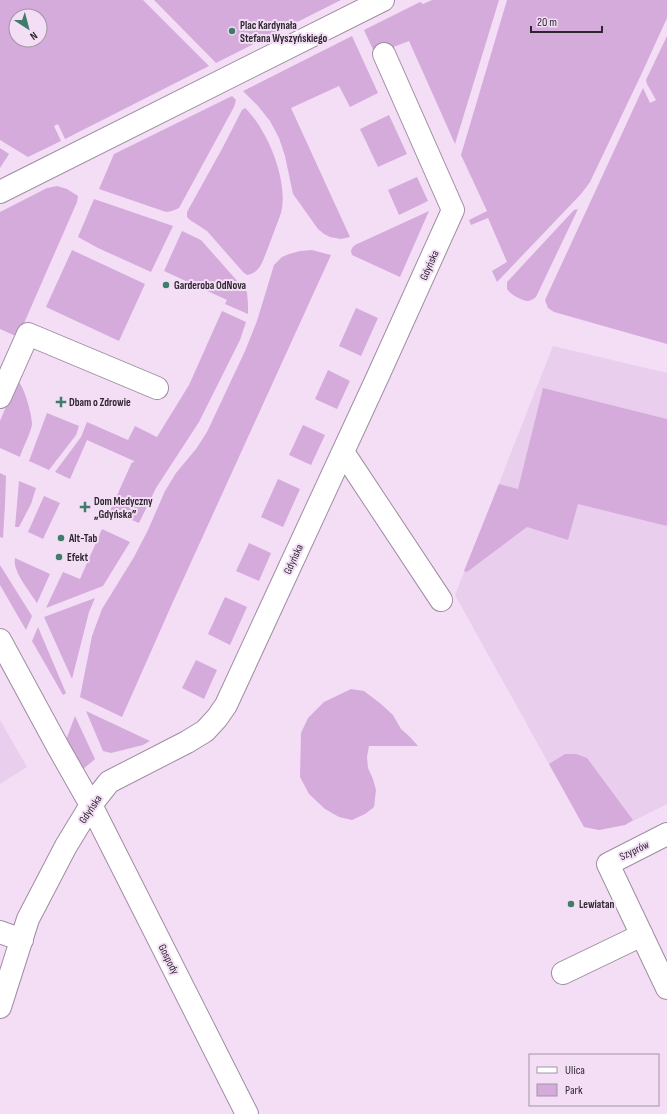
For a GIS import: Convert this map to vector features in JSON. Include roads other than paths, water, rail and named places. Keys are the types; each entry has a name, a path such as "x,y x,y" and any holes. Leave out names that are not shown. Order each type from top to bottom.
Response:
{"street":[{"path":"0,192 383,0"},
{"name":"Gdyńska","path":"0,1007 28,919 66,846 91,805 109,782 187,742 205,731 226,705 453,210 384,54"},
{"path":"0,398 28,334 156,388"},
{"path":"343,452 441,600"},
{"name":"Gospody","path":"0,640 91,805 247,1114"},
{"name":"Szyprów","path":"667,834 608,864 667,988"},
{"path":"0,932 22,940"},
{"path":"563,973 642,935"}],"place":[{"name":"Plac Kardynała Stefana Wyszyńskiego","path":"232,31"},
{"name":"Garderoba OdNova","path":"166,285"},
{"name":"Dbam o Zdrowie","path":"61,402"},
{"name":"Dom Medyczny „Gdyńska”","path":"85,507"},
{"name":"Alt-Tab","path":"61,538"},
{"name":"Efekt","path":"59,557"},
{"name":"Lewiatan","path":"571,904"}]}
